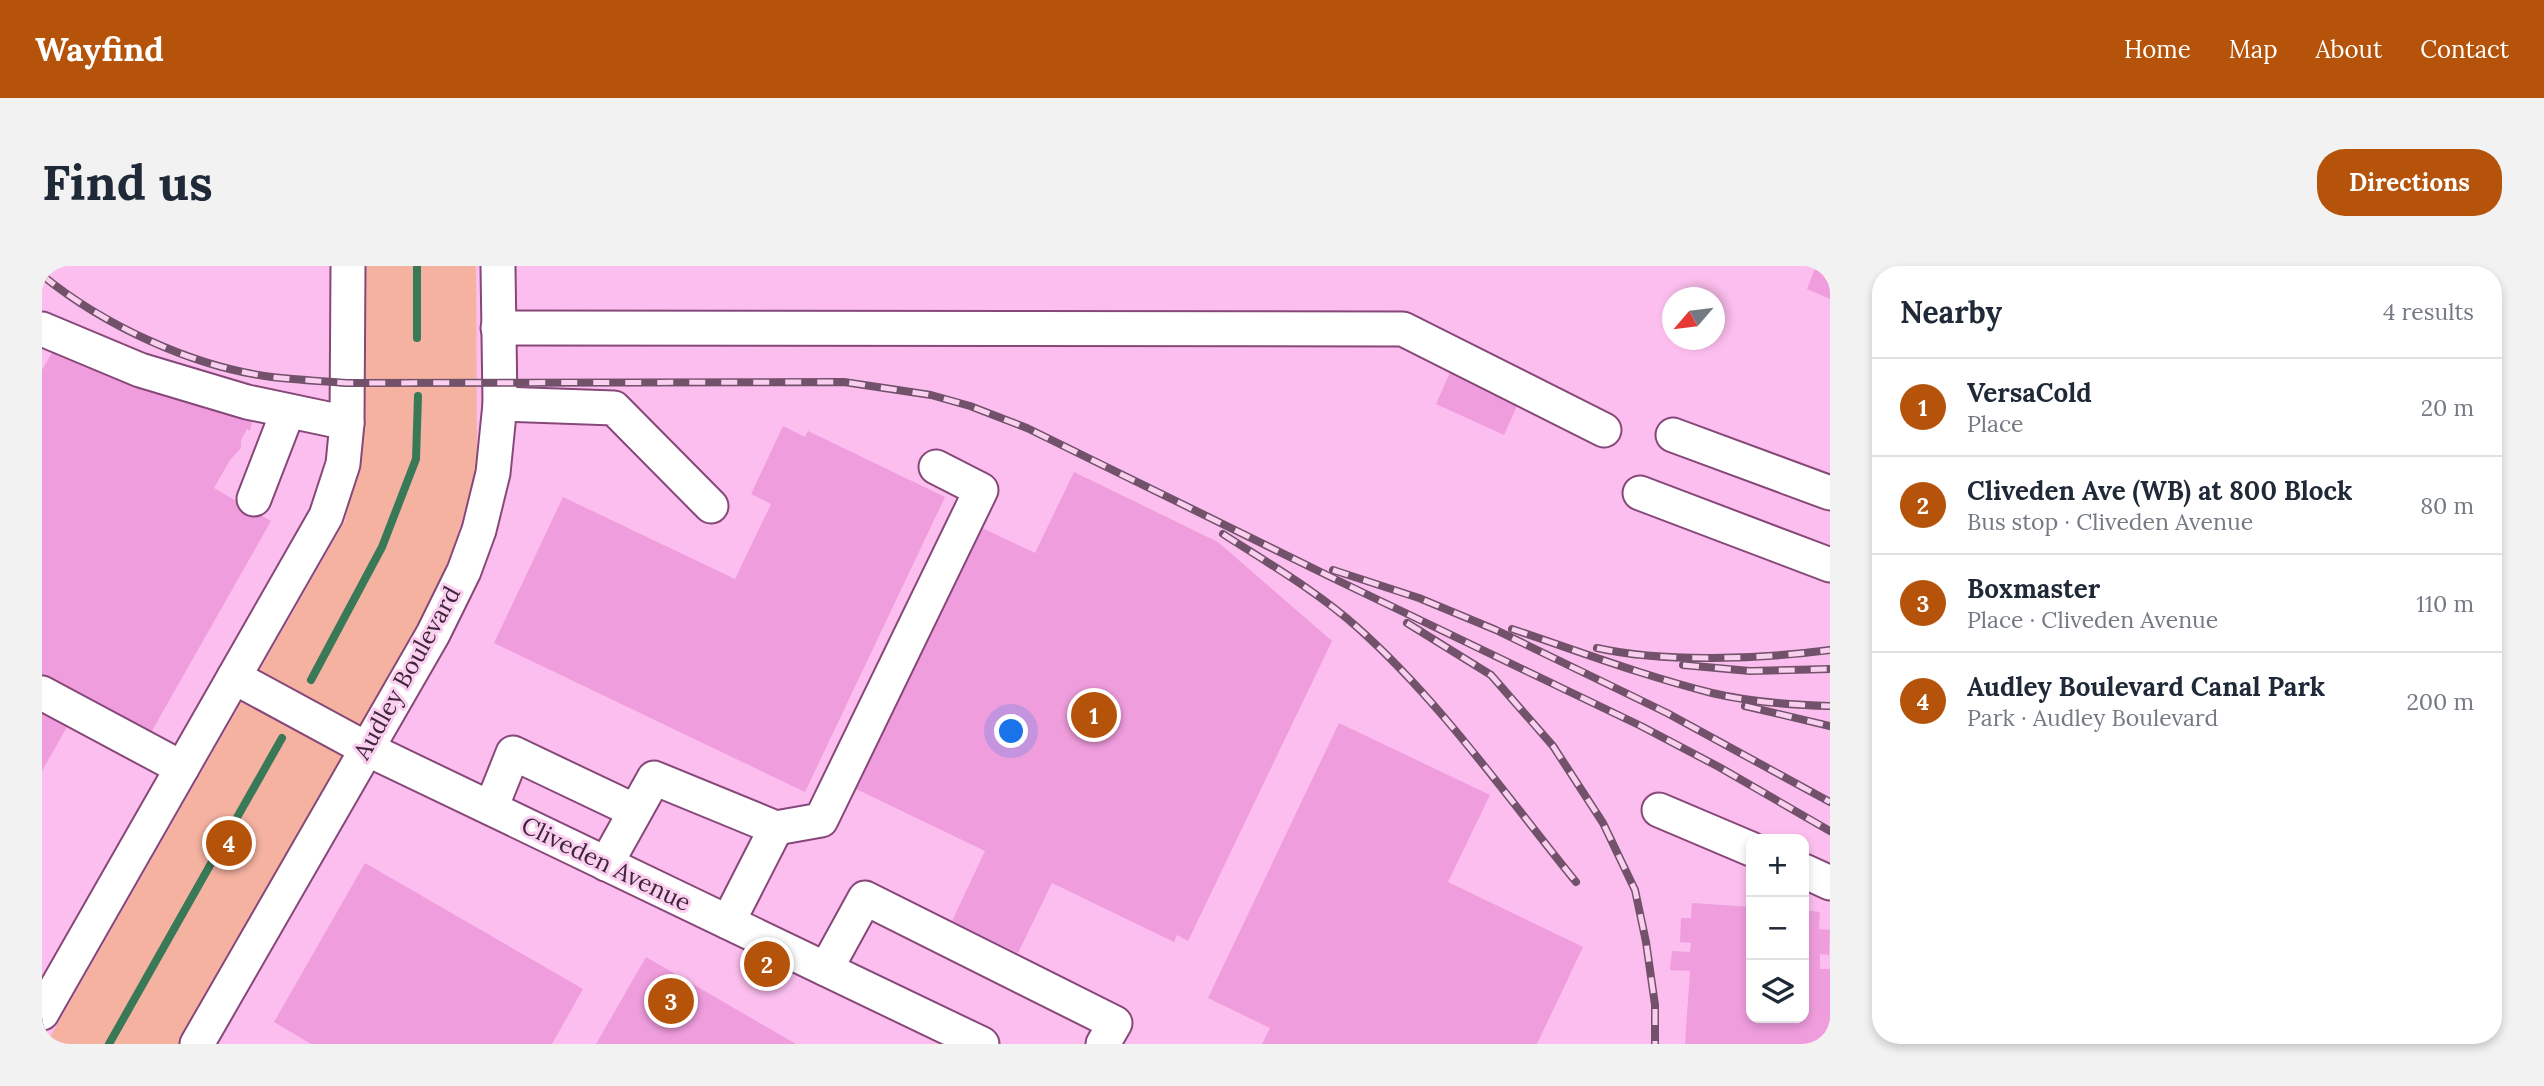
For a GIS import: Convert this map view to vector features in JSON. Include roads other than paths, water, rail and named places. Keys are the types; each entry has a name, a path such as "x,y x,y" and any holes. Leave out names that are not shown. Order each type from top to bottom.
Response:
{"street":[{"path":"42,1013 326,516 343,464 347,422 348,266"},
{"name":"Audley Boulevard","path":"197,1044 433,634 464,571 479,530 493,473 500,404 498,266"},
{"path":"498,328 1403,329 1604,430"},
{"path":"42,329 140,370 247,402 347,422"},
{"path":"500,404 614,408 711,506"},
{"path":"254,499 288,411"},
{"path":"1673,435 1830,493"},
{"path":"606,864 654,778 776,828 821,820 981,490 936,467"},
{"path":"1640,494 1830,565"},
{"name":"Cliveden Avenue","path":"234,677 365,748 982,1044"},
{"path":"42,693 182,768"},
{"path":"491,808 513,753 635,811"},
{"path":"1659,810 1746,847"},
{"path":"728,922 776,828"},
{"path":"1809,874 1830,883"},
{"path":"826,969 865,898 1115,1023 1104,1044"}],"waterway":[{"path":"417,266 417,338"},
{"path":"311,680 382,547 416,459 418,396"},
{"path":"109,1044 282,738"}],"railway":[{"path":"42,275 93,311 150,341 211,364 272,377 347,383 844,382 931,395 970,406 1027,428 1641,726 1830,831"},
{"path":"1223,534 1326,602 1388,656 1445,718 1576,882"},
{"path":"1333,570 1419,598 1496,630 1667,713 1830,802"},
{"path":"1407,623 1491,675 1553,746 1603,823 1635,890 1655,1005 1655,1044"},
{"path":"1512,629 1636,671 1712,693 1741,699 1830,706"},
{"path":"1597,648 1682,658 1774,656 1830,650"},
{"path":"1683,665 1750,671 1830,669"},
{"path":"1745,706 1830,726"}],"place":[{"name":"VersaCold","path":"1094,715"},
{"name":"Audley Boulevard Canal Park","path":"229,843"},
{"name":"Cliveden Ave (WB) at 800 Block","path":"767,964"},
{"name":"Boxmaster","path":"671,1001"}]}
